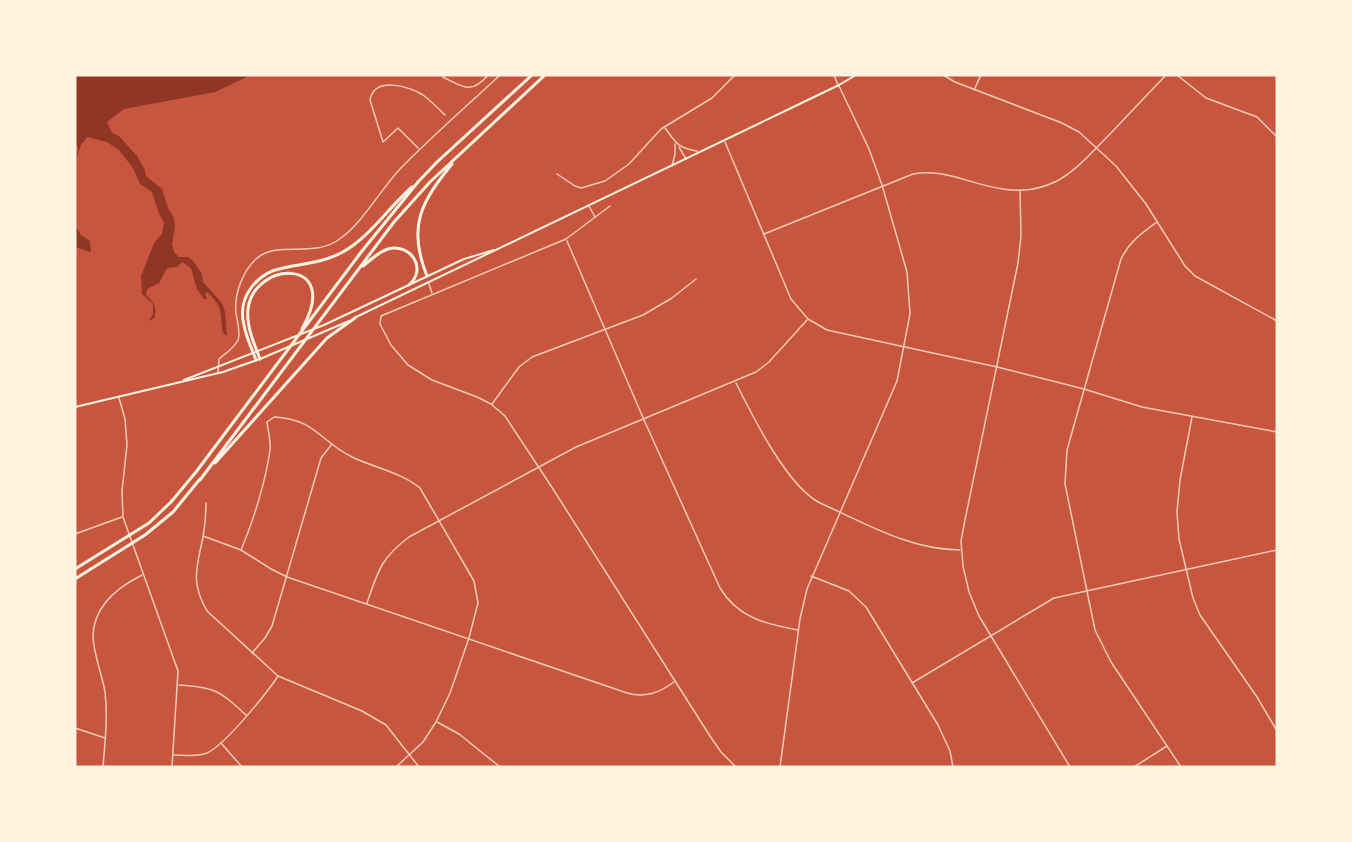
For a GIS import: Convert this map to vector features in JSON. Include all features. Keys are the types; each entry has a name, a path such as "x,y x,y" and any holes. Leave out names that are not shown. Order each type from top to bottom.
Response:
{"highway":[{"path":"75,569 141,527 171,502 362,251 418,182 532,75"},
{"path":"200,480 394,222 430,182 545,75"},
{"path":"427,276 419,258 418,218 429,193 461,152"},
{"path":"256,353 243,324 242,307 253,284 279,268 326,259 350,248 418,182"},
{"path":"357,271 382,251 394,248 404,250 413,257 418,270 416,279 409,285"},
{"path":"258,359 248,320 248,308 254,293 262,283 274,275 288,273 302,276 310,284 313,293 313,304 307,323"},
{"path":"75,579 145,535 173,512 327,338 355,318"}],"main road":[{"path":"75,407 218,373 326,332 839,86 856,75"},
{"path":"181,381 324,325 464,258 496,249"},
{"path":"427,276 429,283"}],"street":[{"path":"443,77 468,89 488,75"},
{"path":"492,75 496,79"},
{"path":"218,373 219,359 237,343 239,335 236,299 251,264 267,252 324,248 343,237 400,169 500,75"},
{"path":"556,174 581,188 604,181 629,164 664,127 712,98 735,75"},
{"path":"780,767 807,589 897,381 910,314 909,283 882,185 869,149 834,75"},
{"path":"943,75 974,90 1062,123 1079,132 1116,166 1157,222 1185,266 1195,276 1277,321"},
{"path":"974,90 981,75"},
{"path":"763,234 913,174 929,172 991,187 1020,190 1057,181 1078,166 1166,75"},
{"path":"1177,75 1206,98 1257,117 1277,137"},
{"path":"420,150 398,129 383,142 370,100 371,94 377,87 385,84 408,88 422,94 445,115"},
{"path":"664,127 679,146 702,152"},
{"path":"724,141 791,299 808,319 827,330 997,367 1084,389 1142,407 1277,432"},
{"path":"672,166 675,143"},
{"path":"679,146 686,159"},
{"path":"1020,190 1020,253 965,520 961,550 969,592 990,634 1070,767"},
{"path":"589,205 595,217"},
{"path":"610,206 566,239 381,316 380,324 387,339 402,360 417,371 491,404 505,417 721,752 736,767"},
{"path":"1157,222 1136,238 1126,249 1121,260 1066,450 1065,484 1095,630 1110,662 1181,767"},
{"path":"566,239 593,297 644,420 716,581 726,598 740,612 754,620 799,630"},
{"path":"491,404 519,367 532,357 643,315 696,279"},
{"path":"429,283 432,294"},
{"path":"367,603 379,568 392,550 409,537 576,447 761,369 808,319"},
{"path":"736,381 752,415 796,485 812,499 912,543 934,549 961,550"},
{"path":"118,396 125,419 127,445 122,491 123,517 178,671 179,685 172,767"},
{"path":"1192,416 1177,503 1179,539 1197,610 1257,697 1277,731"},
{"path":"241,550 249,531 267,465 270,448 267,422 274,417 298,420 352,457 409,479 420,488 474,581 478,610 450,693 436,722 423,742 396,767"},
{"path":"252,653 266,638 272,626 321,458 332,444"},
{"path":"206,503 203,536 195,567 195,583 207,611 278,676 373,717 386,725 419,767"},
{"path":"75,534 123,517"},
{"path":"203,536 241,550 261,564 287,577 634,695 658,693 675,682"},
{"path":"912,683 1047,601 1086,590 1277,550"},
{"path":"103,767 104,690 93,637 96,622 102,608 114,592 143,574"},
{"path":"811,576 849,591 866,607 946,739 953,767"},
{"path":"173,755 207,753 247,716 266,695 278,676"},
{"path":"179,685 211,688 220,692 247,716"},
{"path":"436,722 459,734 500,767"},
{"path":"75,728 105,738"},
{"path":"220,742 242,767"},
{"path":"1134,767 1168,745"}],"shaded area":[{"path":"75,75 251,75 215,92 124,109 107,122 112,133 119,136 137,156 146,176 162,189 174,218 172,244 174,252 179,257 188,257 193,261 202,274 203,282 222,303 227,336 223,333 217,302 207,292 205,294 207,299 204,299 197,289 191,268 182,262 177,267 167,268 159,283 147,289 146,295 153,302 155,308 154,318 149,321 153,314 153,304 142,294 141,276 154,243 162,234 164,222 152,192 140,184 133,168 119,150 107,142 87,137 81,145 75,162 78,148 75,141"},
{"path":"75,225 81,235 90,241 91,252 75,247"}]}
